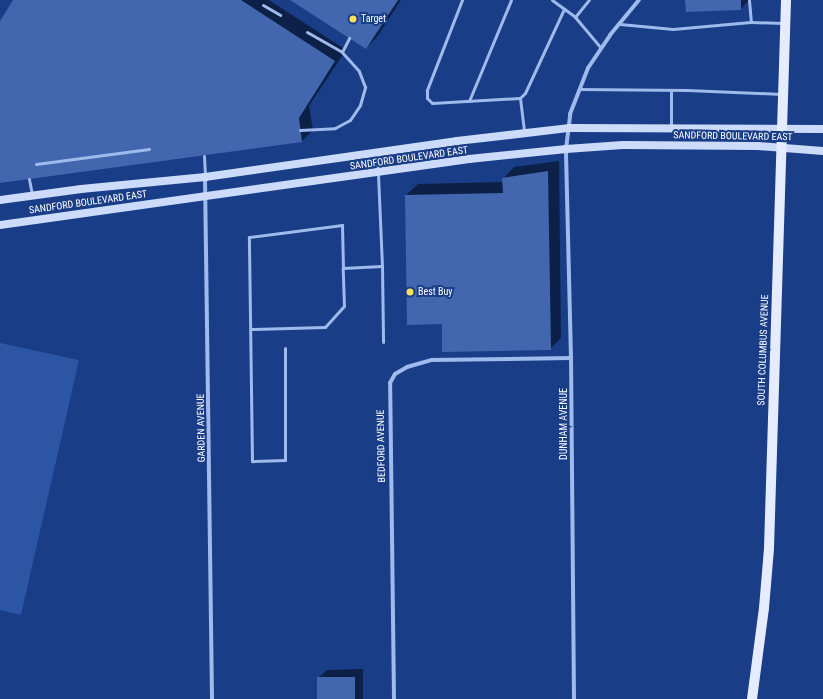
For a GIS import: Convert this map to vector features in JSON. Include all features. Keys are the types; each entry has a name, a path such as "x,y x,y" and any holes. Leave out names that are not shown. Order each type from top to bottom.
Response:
{"main road":[{"name":"SOUTH COLUMBUS AVENUE","path":"752,699 763,616 769,548 780,147 786,0"}],"street":[{"name":"DUNHAM AVENUE","path":"574,699 571,358 566,149 570,128 570,114 588,68 601,48 639,0"},
{"name":"SANDFORD BOULEVARD EAST","path":"0,200 205,177 570,128 823,129"},
{"name":"SANDFORD BOULEVARD EAST","path":"0,224 206,195 379,173 469,159 566,149 631,145 780,147 823,151"},
{"name":"GARDEN AVENUE","path":"205,177 212,699"},
{"name":"BEDFORD AVENUE","path":"394,699 390,383 395,374 401,370 432,360 571,358"}],"lane":[{"path":"462,0 427,90 427,98 432,103 520,98 525,93 564,9"},
{"path":"469,101 511,0"},
{"path":"552,0 575,17 601,48"},
{"path":"575,17 588,0"},
{"path":"749,0 751,22"},
{"path":"263,5 280,15"},
{"path":"620,24 672,29 751,22 785,23"},
{"path":"300,130 336,128 350,120 360,105 365,88 359,71 342,52 307,32"},
{"path":"342,52 349,38"},
{"path":"579,89 671,90 783,94"},
{"path":"671,90 671,128"},
{"path":"520,98 525,134"},
{"path":"36,164 149,149"},
{"path":"377,153 382,266 383,342"},
{"name":"GARDEN AVENUE","path":"204,156 205,177"},
{"path":"29,179 32,196"},
{"path":"251,329 325,327 344,306 342,225 249,237 252,461 285,460 285,348"},
{"path":"343,268 382,266"}],"shaded area":[{"path":"0,343 79,360 21,615 0,610"}],"building":[{"path":"13,0 241,0 335,61 299,118 302,142 0,183 0,21"},
{"name":"Target","path":"290,0 398,0 366,49"},
{"path":"685,0 741,0 741,10 686,12"},
{"path":"548,171 551,350 442,352 442,324 407,325 405,195 503,193 502,178"},
{"path":"317,677 355,677 355,699 317,699"}],"place":[{"name":"Target","path":"353,19"},
{"name":"Best Buy","path":"410,292"}]}
